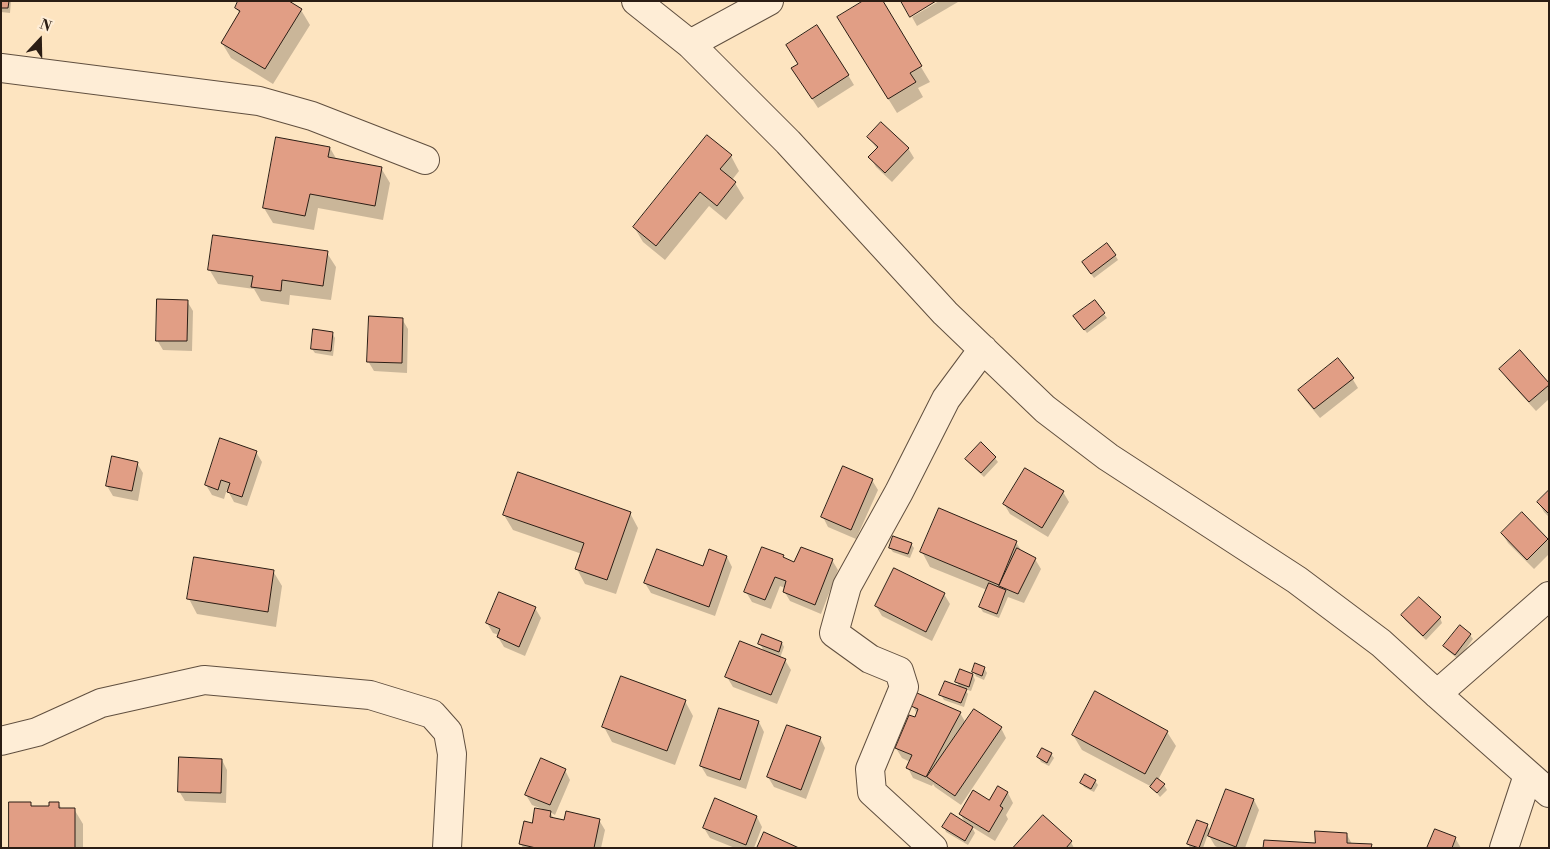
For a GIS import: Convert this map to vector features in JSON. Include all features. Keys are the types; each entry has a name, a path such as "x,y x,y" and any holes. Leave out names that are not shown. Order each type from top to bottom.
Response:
{"street":[{"path":"636,1 690,44 788,142 945,313 1045,409 1108,457 1297,580 1381,643 1436,694 1549,792"},
{"path":"690,44 770,1"},
{"path":"1,68 259,100 312,116 425,160"},
{"path":"933,848 872,792 870,769 904,687 899,671 870,659 834,633 847,586 899,492 946,399 983,349"},
{"path":"1436,694 1549,596"},
{"path":"1,741 37,732 101,703 204,680 370,695 432,714 448,732 452,754 447,848"},
{"path":"1504,848 1528,775"}],"building":[{"path":"1,1 9,1 8,8 1,8"},
{"path":"238,1 289,1 302,9 265,69 221,43 240,11 235,8"},
{"path":"863,1 883,1 922,66 910,73 916,82 888,99 837,17"},
{"path":"901,1 936,1 910,17"},
{"path":"817,25 849,75 812,99 791,68 798,64 786,45"},
{"path":"881,122 909,148 885,173 868,157 878,147 867,137"},
{"path":"707,135 732,155 720,169 736,182 717,206 700,192 656,246 633,227"},
{"path":"276,137 330,147 328,157 382,167 375,206 310,194 305,216 263,208"},
{"path":"213,235 328,251 323,286 282,280 281,291 251,287 253,276 208,270"},
{"path":"1107,243 1116,255 1091,274 1082,262"},
{"path":"157,299 188,300 187,341 156,341"},
{"path":"1095,300 1105,313 1084,330 1073,316"},
{"path":"369,316 403,318 402,363 367,362"},
{"path":"313,329 333,332 331,351 311,349"},
{"path":"1520,350 1549,383 1529,402 1499,369"},
{"path":"1338,358 1354,378 1314,409 1298,390"},
{"path":"220,438 257,451 242,497 227,492 230,483 221,480 218,490 205,485"},
{"path":"981,442 996,457 981,473 965,459"},
{"path":"112,456 138,462 132,491 106,486"},
{"path":"843,466 873,479 851,530 821,517"},
{"path":"1025,468 1064,491 1042,528 1003,504"},
{"path":"518,472 631,512 607,580 575,569 584,543 503,515"},
{"path":"1549,490 1549,514 1537,502"},
{"path":"939,508 1017,541 999,585 920,552"},
{"path":"1522,512 1548,539 1527,560 1501,533"},
{"path":"893,536 912,543 908,554 889,548"},
{"path":"762,547 784,555 783,557 794,562 801,547 833,559 815,605 783,592 786,581 775,577 765,600 744,592"},
{"path":"1017,548 1036,558 1018,594 999,586"},
{"path":"657,549 703,566 709,549 727,556 709,607 644,583"},
{"path":"194,557 274,570 268,612 187,599"},
{"path":"894,568 945,593 926,632 875,606"},
{"path":"989,583 1006,590 997,614 979,607"},
{"path":"499,592 536,607 519,647 497,637 500,629 486,623"},
{"path":"1419,597 1441,617 1423,636 1401,615"},
{"path":"1460,625 1471,634 1455,655 1443,646"},
{"path":"762,634 782,642 779,652 758,644"},
{"path":"740,641 786,659 771,695 725,677"},
{"path":"975,663 985,667 982,676 972,672"},
{"path":"960,669 973,674 969,687 955,682"},
{"path":"621,676 686,700 667,751 602,727"},
{"path":"945,681 967,689 961,703 939,695"},
{"path":"1095,691 1168,731 1145,774 1072,735"},
{"path":"917,693 961,712 926,777 906,768 912,755 895,748 909,715 915,717 918,709 911,706"},
{"path":"719,708 759,721 740,780 700,766"},
{"path":"974,709 1002,727 955,796 927,777"},
{"path":"787,725 821,737 801,790 767,777"},
{"path":"1042,748 1052,753 1047,763 1037,757"},
{"path":"179,757 222,759 221,793 178,792"},
{"path":"541,758 566,769 550,805 525,795"},
{"path":"1085,774 1096,780 1091,789 1080,783"},
{"path":"1157,778 1165,784 1157,793 1150,787"},
{"path":"998,786 1008,792 1000,806 1003,808 989,832 959,814 973,790 989,800"},
{"path":"1226,789 1254,799 1236,847 1208,836"},
{"path":"715,798 757,816 746,845 703,828"},
{"path":"9,802 31,802 31,806 49,806 49,802 59,802 59,808 75,808 75,848 9,848"},
{"path":"535,808 551,811 550,817 564,820 566,811 600,819 594,848 536,848 519,844 524,821 532,823"},
{"path":"951,813 973,827 965,841 942,827"},
{"path":"1043,815 1072,841 1066,848 1013,848"},
{"path":"1197,820 1208,824 1199,848 1187,844"},
{"path":"1435,829 1456,837 1452,848 1427,848"},
{"path":"1315,831 1347,833 1347,843 1372,844 1371,848 1263,848 1264,840 1315,843"},
{"path":"764,832 799,848 757,848"}]}
